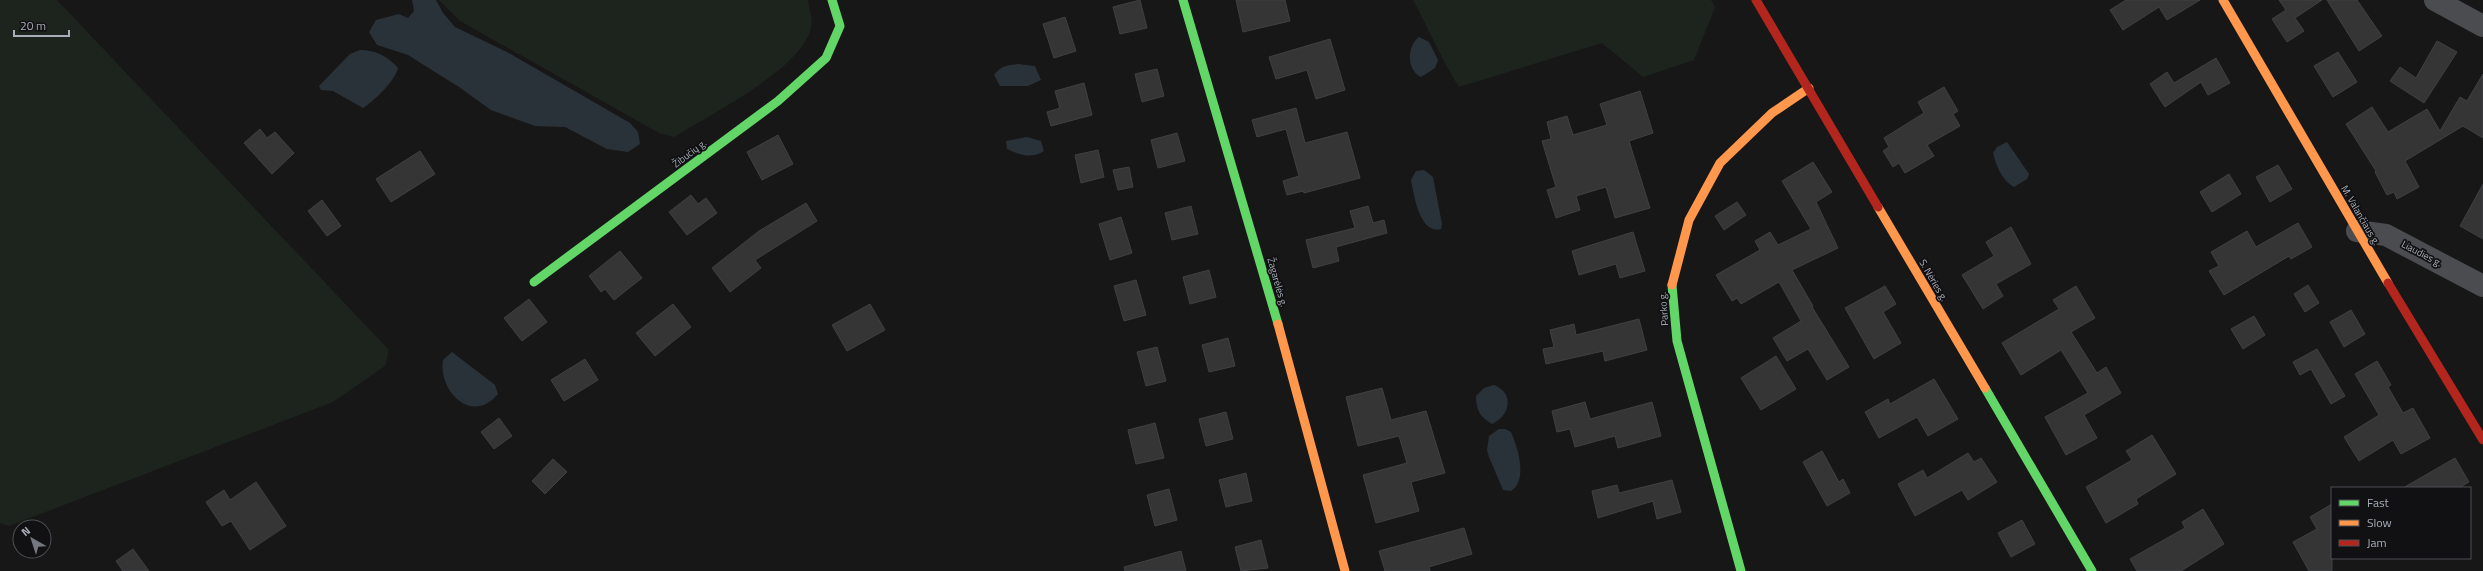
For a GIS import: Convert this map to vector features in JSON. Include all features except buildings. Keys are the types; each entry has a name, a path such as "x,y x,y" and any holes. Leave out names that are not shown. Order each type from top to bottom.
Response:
{"street":[{"name":"Žibučių g.","path":"534,282 778,101 826,58 840,26 832,0"},
{"name":"Žagarėlės g.","path":"1184,0 1273,304 1345,571"},
{"name":"S. Nėries g.","path":"1756,0 2092,571"},
{"name":"M. Valančiaus g.","path":"2223,0 2357,231 2483,440"},
{"path":"2435,0 2483,26"},
{"name":"Parko g.","path":"1741,571 1677,341 1672,281 1689,220 1720,163 1772,113 1808,88"},
{"name":"Liaudies g.","path":"2357,231 2386,234 2483,286"}],"shaded area":[{"path":"0,0 57,0 389,350 385,366 333,402 27,519 12,519 12,525 9,526 0,523"},
{"path":"412,0 436,0 443,13 455,27 507,52 630,123 638,132 640,144 628,152 607,149 565,127 535,126 491,110 459,87 408,55 377,45 369,32 376,20 399,14 408,18 414,11"},
{"path":"439,0 808,0 811,27 805,43 792,58 774,74 731,103 674,137 659,133 460,21"},
{"path":"1413,0 1711,0 1715,7 1694,60 1643,77 1602,43 1459,87 1446,66"},
{"path":"1419,37 1429,42 1438,60 1435,68 1421,77 1416,74 1413,69 1410,58 1412,46"},
{"path":"360,50 381,54 398,68 393,79 384,90 363,108 333,91 321,90 319,86 350,54"},
{"path":"1018,64 1035,66 1041,80 1028,86 1000,86 994,75 996,72 1004,66"},
{"path":"1027,137 1041,141 1044,151 1035,155 1026,155 1007,149 1006,141"},
{"path":"2007,142 2029,174 2027,179 2014,187 2003,177 1993,153 1997,147"},
{"path":"1424,170 1433,177 1442,224 1441,229 1434,229 1428,226 1419,213 1416,204 1411,180 1416,171"},
{"path":"452,352 495,385 498,394 488,403 477,406 467,405 458,400 451,392 443,371 443,360"},
{"path":"1494,385 1505,393 1508,404 1503,416 1492,424 1484,419 1480,413 1476,396 1484,388"},
{"path":"1499,429 1505,429 1511,432 1519,455 1520,463 1519,479 1516,486 1511,491 1503,490 1487,450 1489,436"}],"traffic: fast":[{"path":"534,282 778,101 826,58 840,26 832,0"},
{"path":"1183,0 1278,324"},
{"path":"1672,285 1677,341 1741,571"},
{"path":"1985,388 2092,571"}],"traffic: slow":[{"path":"2223,0 2388,283"},
{"path":"1672,285 1689,220 1720,163 1772,113 1809,88"},
{"path":"1878,207 1985,388"},
{"path":"1278,324 1345,571"}],"traffic: jam":[{"path":"1756,0 1878,207"},
{"path":"2388,283 2483,440"}]}
